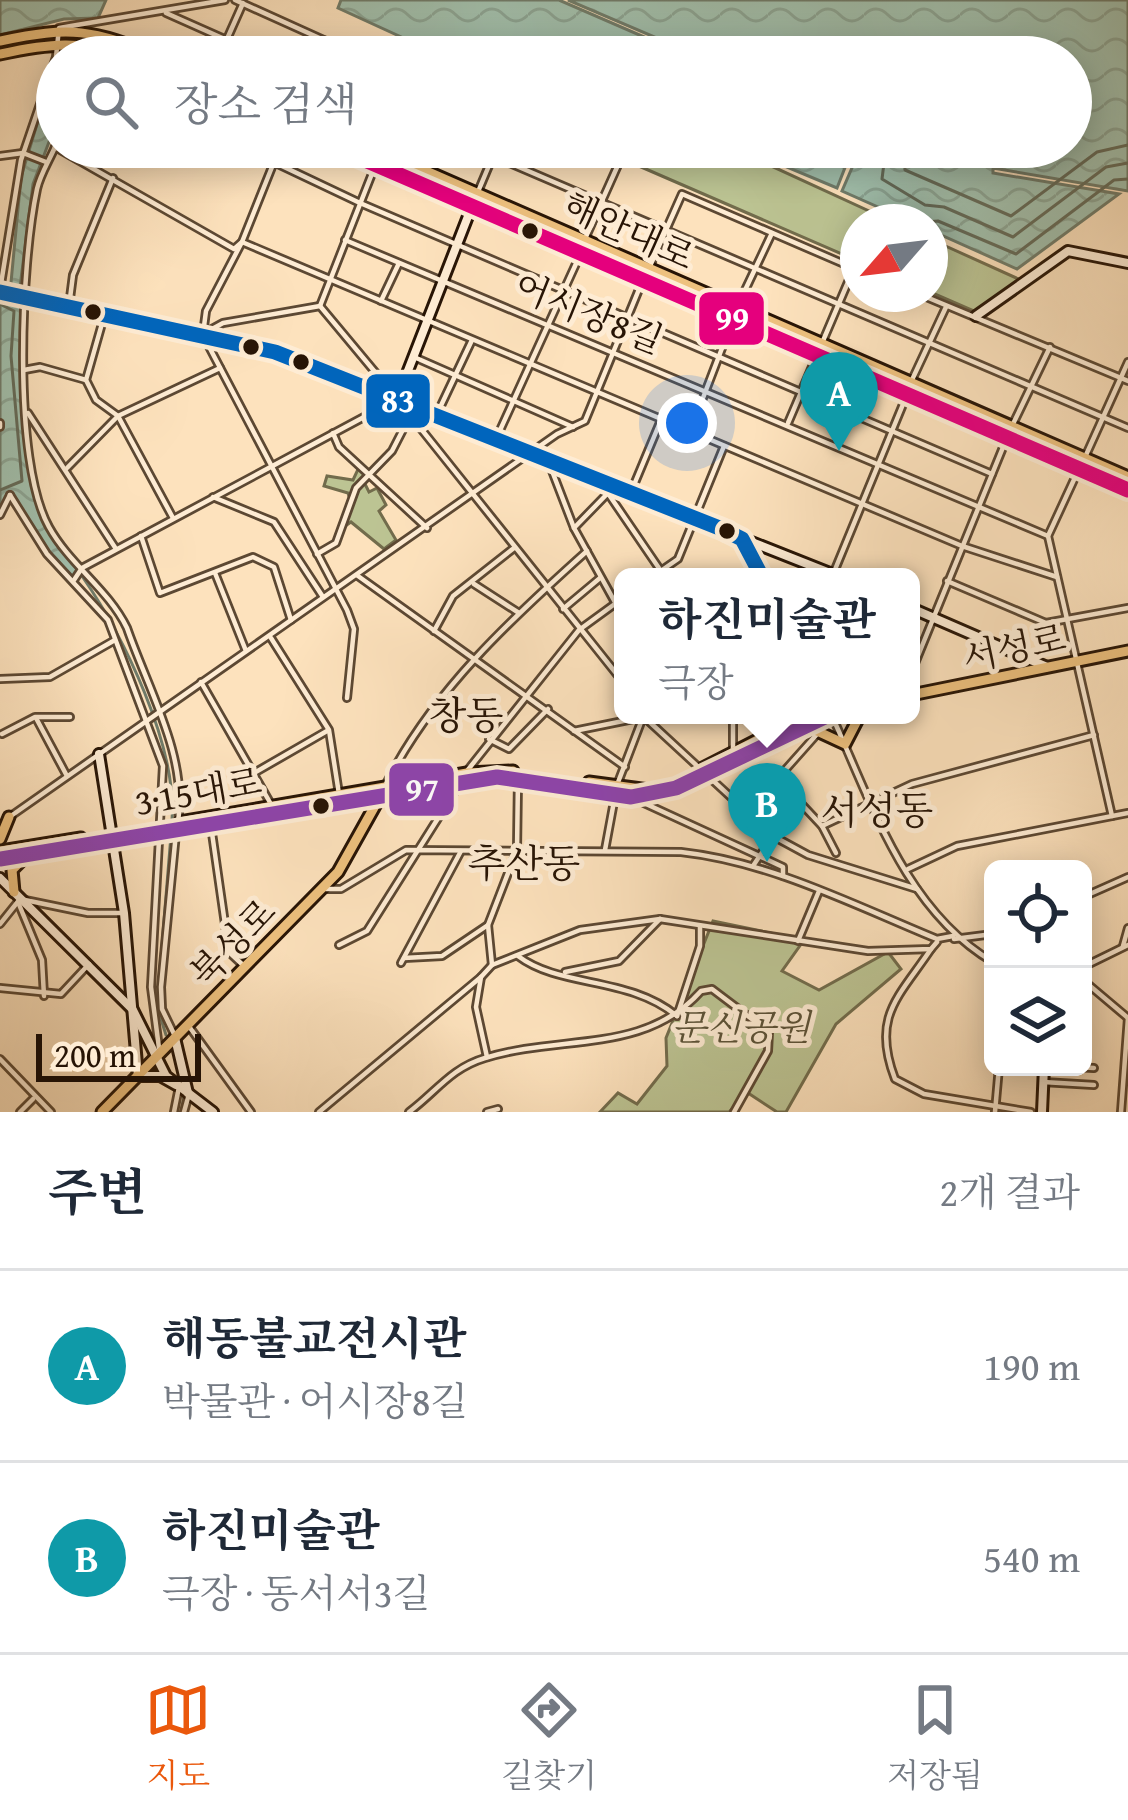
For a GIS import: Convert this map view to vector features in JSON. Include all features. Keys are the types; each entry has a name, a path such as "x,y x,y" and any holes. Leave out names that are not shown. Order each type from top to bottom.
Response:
{"main road":[{"path":"0,41 59,28 88,36"},
{"path":"0,54 36,46"},
{"name":"해안대로","path":"384,168 731,322 911,382 1012,425 1128,490"},
{"name":"해안대로","path":"425,168 737,308 906,397 1128,477"},
{"path":"397,399 472,206"},
{"path":"976,316 1068,251 1128,263"},
{"path":"0,292 294,358 815,568"},
{"path":"742,538 757,568"},
{"path":"920,612 1048,668"},
{"name":"서성로","path":"920,693 1128,651"},
{"name":"3·15대로","path":"177,825 464,776 524,772 631,797 676,788 796,724"},
{"path":"810,724 845,743 855,724"},
{"path":"99,754 124,913 137,1076 160,1076 213,1112"},
{"name":"3·15대로","path":"464,776 518,777 616,791 649,790 701,772"},
{"name":"3·15대로","path":"1,849 113,836 383,790"},
{"name":"북성로","path":"102,1112 322,889 346,860 383,790"},
{"path":"1,849 3,822"},
{"name":"3·15대로","path":"1,849 30,853 113,836"},
{"path":"17,897 12,870 30,853"},
{"path":"0,881 133,1010 178,1086"},
{"path":"175,1038 188,1094"},
{"path":"1042,1112 1043,1076"}],"street":[{"path":"58,36 59,28 225,0"},
{"path":"235,0 315,36"},
{"path":"228,36 243,3"},
{"path":"163,11 217,36"},
{"path":"104,36 112,19"},
{"path":"0,292 23,153 36,116"},
{"path":"0,156 23,153 36,158"},
{"path":"46,168 37,186 24,370 41,512 116,606 183,791 161,987 163,1010 175,1038"},
{"path":"96,168 233,249 242,242"},
{"path":"272,168 242,242 206,311 203,334 354,628 347,698"},
{"path":"287,168 992,474"},
{"path":"320,306 373,168"},
{"path":"472,206 488,168"},
{"path":"520,168 840,303 788,424"},
{"path":"584,241 617,168"},
{"path":"69,306 73,274 113,178"},
{"path":"3,822 585,421 682,194 840,262"},
{"path":"737,308 772,232"},
{"path":"0,235 10,237"},
{"name":"어시장8길","path":"345,240 1048,536"},
{"path":"242,242 962,546 1057,577"},
{"path":"496,439 580,255"},
{"path":"382,302 399,263"},
{"path":"948,305 1125,379"},
{"path":"203,334 223,323 320,306"},
{"path":"320,306 614,671"},
{"path":"860,312 1128,428"},
{"path":"911,382 940,312"},
{"path":"105,314 86,380 96,400 118,416 173,518"},
{"path":"690,432 731,322"},
{"path":"437,414 472,340"},
{"path":"920,652 1012,425 1050,347"},
{"path":"414,357 573,427"},
{"path":"1112,816 1048,536 1125,379 1128,362"},
{"path":"24,370 40,367 86,380"},
{"path":"67,468 118,416 220,368"},
{"path":"837,568 906,397"},
{"path":"74,581 82,568 397,399"},
{"path":"27,411 116,549"},
{"path":"317,554 336,543 356,488 374,473 410,416"},
{"path":"632,492 661,420"},
{"path":"333,433 339,447 374,473 427,528"},
{"path":"669,568 678,560 724,446"},
{"path":"548,458 574,528 614,600"},
{"path":"599,479 658,568"},
{"path":"574,528 607,494"},
{"path":"0,515 10,495 38,542 108,620 163,766 151,1011 157,1057"},
{"path":"213,497 274,522 324,598"},
{"path":"141,536 160,593 254,557 274,567 291,620"},
{"path":"434,631 446,605 514,548"},
{"path":"383,790 401,754 475,657 587,551"},
{"path":"215,572 246,651"},
{"path":"358,576 625,767"},
{"path":"563,608 601,577"},
{"path":"947,581 1046,623 1128,608"},
{"path":"472,582 519,613"},
{"path":"340,945 367,931 464,776 526,692 579,630 614,605"},
{"path":"269,635 329,730 339,794"},
{"path":"0,679 50,677 115,640"},
{"path":"201,682 272,806"},
{"path":"489,739 509,748 548,709"},
{"path":"35,717 67,776"},
{"path":"2,734 35,717 70,717"},
{"path":"574,730 614,722"},
{"path":"605,850 616,791 640,724"},
{"path":"651,724 773,836 808,855 917,889"},
{"path":"733,724 733,756"},
{"name":"3·15대로","path":"835,724 917,889 955,937 984,956"},
{"path":"254,773 329,730"},
{"path":"746,814 820,730"},
{"path":"823,826 938,776 1094,735"},
{"path":"492,965 488,925 517,850 518,777"},
{"path":"778,779 823,826 836,854"},
{"path":"631,797 758,854 783,867 783,876"},
{"path":"906,870 957,846 1128,813"},
{"path":"210,823 230,952 245,967"},
{"path":"753,866 773,836"},
{"path":"322,889 341,889 406,850 605,850 716,856 783,876 937,939 984,935"},
{"path":"462,850 403,960 442,956 488,925"},
{"path":"1092,893 1128,877"},
{"path":"797,941 819,891"},
{"path":"17,897 71,910 124,913"},
{"path":"0,924 17,897"},
{"path":"17,897 42,960 44,996"},
{"path":"320,1112 492,965 580,931 660,919 868,951 931,949"},
{"path":"560,971 585,972 619,961 660,919"},
{"path":"676,1016 700,946 700,926"},
{"path":"1092,963 1126,946 1128,928"},
{"path":"955,937 937,941 888,1008 885,1053 895,1079 907,1089 995,1110 1031,1112"},
{"path":"518,956 539,968 625,987 676,1016"},
{"path":"0,988 44,996 71,989 89,964"},
{"path":"481,977 476,1006 487,1057"},
{"path":"1092,988 1128,1018 1124,1106"},
{"path":"409,1112 461,1067 556,1042 615,1041 676,1016 701,991 712,989 769,1032 768,1051 734,1112"},
{"path":"1115,1010 1128,1005"},
{"path":"188,1025 251,1112"},
{"path":"0,1059 51,1112"},
{"path":"995,1110 998,1076"},
{"path":"1043,1082 1094,1085"},
{"path":"173,1112 178,1086"},
{"path":"184,1112 188,1094"},
{"path":"20,1112 35,1097"},
{"path":"487,1112 498,1109"}],"green space":[{"path":"643,168 776,168 854,204 840,204 840,253"},
{"path":"948,247 1023,281 976,312 948,300"},
{"path":"360,465 370,473 364,482 369,492 377,488 386,505 379,511 396,540 384,549 351,522 341,529 352,506 348,493 324,486 327,476 353,480"},
{"name":"문신공원","path":"713,921 804,940 782,971 819,990 888,952 901,969 836,1024 786,1112 777,1112 748,1093 729,1112 600,1112 618,1093 637,1104 667,1066 666,1038"}],"water":[{"path":"0,0 106,0 98,18 64,19 0,35"},
{"path":"341,0 559,0 642,36 399,36 338,8"},
{"path":"568,0 1128,0 1128,191 993,168 1092,168 1092,36 652,36"},
{"path":"36,127 39,168 19,295 28,298 23,397 27,448 44,516 82,568 74,581 45,552 10,496 0,515 0,292 10,293 21,177"},
{"path":"789,168 845,168 837,188"},
{"path":"852,168 993,168 993,173 1119,194 1017,269 948,238 948,204 871,204 842,191"}],"waterway":[{"path":"82,576 145,693 166,759 172,820"},
{"path":"166,1035 157,1006 171,835"},
{"path":"181,1112 184,1096"}],"transit line":[{"name":"99","path":"384,168 1128,490"},
{"name":"83","path":"0,292 275,352 722,529 742,539 757,568"},
{"name":"97","path":"0,859 497,777 631,797 676,788 810,724"}],"place":[{"name":"해동불교전시관","path":"839,451"},
{"name":"하진미술관","path":"767,862"}],"district":[{"name":"창동","path":"466,714"},
{"name":"서성동","path":"877,809"},
{"name":"추산동","path":"524,862"}]}
